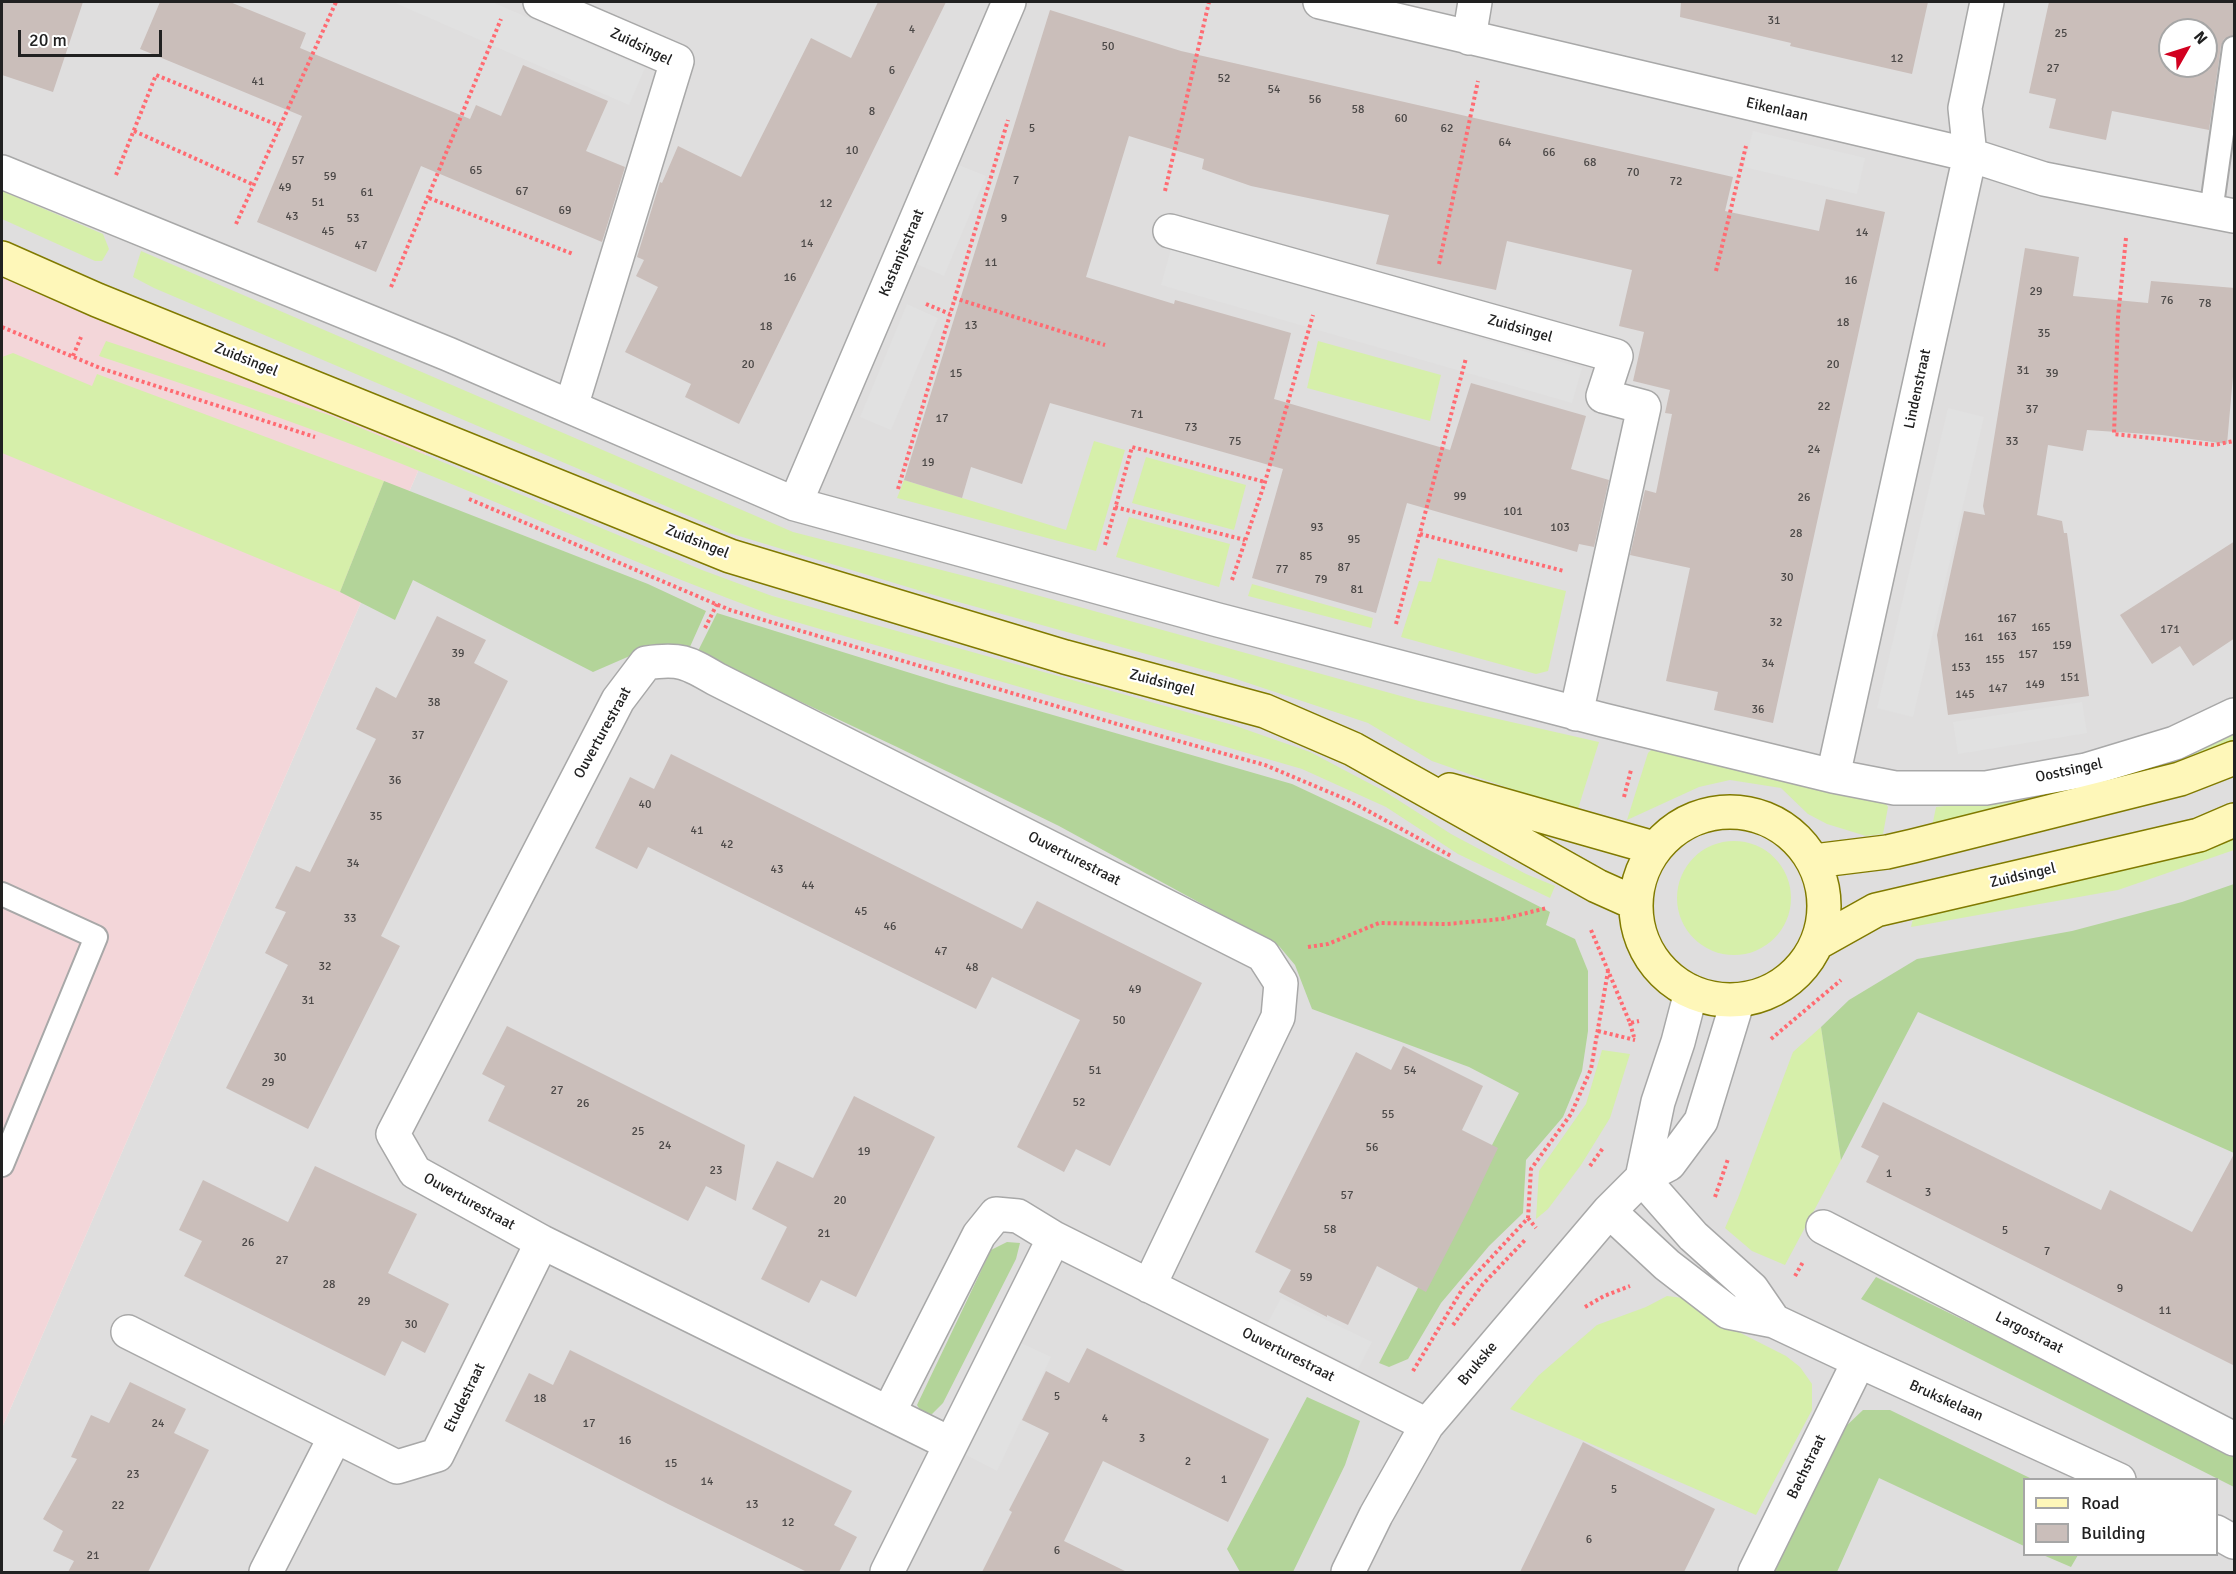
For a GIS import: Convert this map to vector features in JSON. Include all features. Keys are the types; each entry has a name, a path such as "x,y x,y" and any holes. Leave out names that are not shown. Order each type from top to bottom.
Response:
{"main road":[{"name":"Zuidsingel","path":"2,258 97,300 729,556 1065,657 1265,711 1353,749 1597,886 1635,903"},
{"path":"1814,861 1887,852 1913,846 2180,779 2235,758"},
{"name":"Zuidsingel","path":"1408,779 1509,805 1592,832 1654,848"},
{"path":"1719,811 1756,815 1789,832 1814,861 1824,901 1817,943 1798,971 1771,991 1738,1000 1714,999 1691,992 1661,970 1641,939 1635,903 1640,874 1654,848 1683,823 1719,811"},
{"name":"Zuidsingel","path":"1817,943 1876,910 2199,835 2235,820"}],"street":[{"name":"Zuidsingel","path":"540,2 677,61 571,407"},
{"name":"Kastanjestraat","path":"795,504 1009,2"},
{"name":"Eikenlaan","path":"1320,2 1970,155 2044,179 2223,214"},
{"path":"1475,2 1478,40"},
{"name":"Lindenstraat","path":"1833,776 1970,155 1965,108 1987,2"},
{"path":"2,172 375,324 795,504 1385,664 1576,714 1833,776"},
{"name":"Zuidsingel","path":"1170,231 1616,356 1602,396 1644,407 1576,714"},
{"name":"Ouverturestraat","path":"951,1444 542,1242 415,1172 393,1134 618,700 646,663 669,659 688,663 1263,955"},
{"name":"Oostsingel","path":"1833,776 1895,788 1986,788 2086,770 2175,743 2235,715"},
{"path":"1149,1286 1278,1017 1281,983 1263,955"},
{"path":"1642,1178 1658,1102 1691,992"},
{"name":"Brukske","path":"1348,1572 1376,1515 1427,1425 1609,1211 1642,1178 1668,1164 1701,1120 1738,1000"},
{"name":"Brukskelaan","path":"1642,1178 1693,1236 1752,1289 1774,1320"},
{"name":"Brukskelaan","path":"1609,1211 1667,1264 1728,1312 1774,1320 1859,1362 2117,1478"},
{"name":"Ouverturestraat","path":"889,1412 979,1235 996,1214 1018,1216 1054,1238 1427,1425"},
{"name":"Largostraat","path":"1823,1227 2235,1439"},
{"path":"886,1572 1054,1238"},
{"name":"Etudestraat","path":"128,1332 397,1467 436,1455 542,1242"},
{"name":"Bachstraat","path":"1755,1572 1859,1362"},
{"path":"266,1572 335,1437"},
{"path":"2218,1533 2235,1542"}],"lane":[{"path":"2223,214 2235,48"},
{"path":"2,894 96,937 2,1165"}],"path":[{"path":"220,260 336,2"},
{"path":"1170,231 1174,214 1160,212 1209,2"},
{"path":"375,324 504,12"},
{"path":"1430,304 1478,40"},
{"path":"102,212 156,75 280,126"},
{"path":"1716,271 1756,105"},
{"path":"886,529 1009,115"},
{"path":"134,131 254,185"},
{"path":"2130,195 2118,316 2114,434 2214,445 2235,441"},
{"path":"429,198 613,269"},
{"path":"1218,620 1265,482 1325,274"},
{"path":"954,298 1105,345"},
{"path":"1385,664 1477,317"},
{"path":"1093,586 1132,447 1265,482"},
{"path":"1115,507 1245,540"},
{"path":"1420,534 1605,582"},
{"path":"1263,955 1328,944 1379,923 1447,924 1502,920 1550,907"},
{"path":"1392,1407 1463,1288 1528,1218 1531,1169 1571,1114 1590,1069 1608,970"},
{"path":"1630,1023 1636,1044"},
{"path":"1589,1168 1606,1142"},
{"path":"1528,1218 1536,1228"},
{"path":"1450,1328 1483,1284 1544,1220"},
{"path":"1774,1320 1790,1285 1823,1227"}],"shaded area":[{"path":"2,2 2234,2 2234,1572 2,1572 2,1428 429,446 2,276"},
{"path":"393,2 492,2 645,68 629,105"},
{"path":"1753,131 1865,158 1857,194 1744,167"},
{"path":"956,164 986,176 944,276 914,263"},
{"path":"1171,249 1582,368 1572,403 1161,285"},
{"path":"2,271 429,446 2,1428"},
{"path":"907,304 938,318 891,430 860,417"},
{"path":"1948,408 1984,417 1913,717 1877,708"},
{"path":"2082,702 2087,733 1958,754 1953,722"},
{"path":"1281,1298 1372,1342 1358,1369 1267,1324"},
{"path":"1019,1342 1051,1357 997,1471 966,1455"}],"green space":[{"path":"2,191 103,234 109,249 102,261 95,261 2,219"},
{"path":"141,251 793,532 1000,585 1419,701 1599,742 1577,812 1432,761 1368,723 1233,678 944,598 729,533 154,288 133,277"},
{"path":"106,341 332,416 702,570 772,596 1233,725 1310,752 1384,791 1451,834 1526,874 1555,886 1550,898 1458,854 1386,807 1302,769 772,615 364,449 99,356"},
{"path":"1318,341 1441,375 1430,421 1307,388"},
{"path":"13,353 92,386 97,374 384,481 340,592 2,453 2,357"},
{"path":"1094,441 1125,450 1096,551 897,498 904,480 1066,530"},
{"path":"1146,457 1246,485 1234,530 1132,503"},
{"path":"384,481 648,584 706,611 689,649 639,652 593,672 413,580 395,620 340,592"},
{"path":"1129,517 1230,544 1219,587 1116,557"},
{"path":"1438,558 1566,591 1548,671 1536,674 1401,637 1419,581 1431,582"},
{"path":"1252,584 1373,618 1371,628 1248,596"},
{"path":"717,613 949,685 1292,784 1390,830 1550,912 1546,925 1575,939 1588,971 1588,1031 1582,1071 1563,1117 1526,1160 1523,1213 1489,1246 1441,1303 1408,1359 1389,1367 1379,1363 1519,1093 1469,1067 1312,1009 1295,965 1279,946 1059,826 697,653"},
{"path":"2234,730 2234,747 2172,774 1932,827 1936,807 2024,797"},
{"path":"1657,744 1881,796 1888,807 1883,834 1866,836 1827,824 1808,814 1781,788 1730,780 1699,787 1627,820 1648,753"},
{"path":"2234,834 2234,850 2118,890 1911,927 1915,910"},
{"path":"1734,841 1756,845 1774,858 1787,876 1791,898 1787,920 1774,938 1756,951 1734,955 1712,951 1694,938 1681,920 1677,898 1681,876 1694,858 1712,845"},
{"path":"2234,884 2234,1153 1918,1012 1841,1160 1821,1027 1849,1000 1917,959 2072,931 2182,902"},
{"path":"1821,1027 1841,1160 1785,1265 1752,1251 1725,1228 1793,1052"},
{"path":"1602,1050 1630,1054 1610,1118 1581,1165 1548,1209 1536,1219 1539,1171 1586,1104"},
{"path":"1007,1242 1020,1243 1016,1259 943,1403 932,1414 922,1413 917,1405 991,1250"},
{"path":"1876,1277 2234,1453 2234,1487 2218,1478 1861,1299"},
{"path":"1667,1296 1691,1299 1713,1319 1786,1356 1800,1367 1812,1384 1812,1410 1756,1515 1510,1409 1538,1376 1597,1325 1646,1307"},
{"path":"1307,1397 1360,1421 1345,1465 1293,1572 1240,1572 1227,1549"},
{"path":"1863,1410 1890,1410 2030,1478 2023,1478 2023,1546 1879,1478 1837,1572 1773,1572 1843,1429"},
{"path":"2045,1556 2077,1556 2071,1567"}],"building":[{"path":"2,2 83,2 53,92 2,75"},
{"path":"160,2 230,2 306,33 300,48 470,119 476,105 501,116 523,65 608,101 586,151 625,167 602,242 421,166 376,272 257,222 302,116 140,49"},
{"path":"878,2 946,2 739,424 685,397 691,384 625,352 658,287 636,276 644,260 637,257 660,182 662,183 678,146 741,177 811,38 851,58"},
{"path":"1681,2 1928,2 1912,74 1790,46 1791,43 1680,17"},
{"path":"2049,2 2235,2 2235,35 2224,39 2218,67 2218,18 2158,18 2158,78 2216,78 2209,130 2112,111 2106,140 2049,128 2056,99 2029,93"},
{"path":"1050,10 1181,51 1733,177 1725,211 1819,231 1826,199 1885,212 1773,723 1714,710 1718,692 1666,681 1690,568 1630,555 1645,490 1656,493 1672,414 1665,413 1670,390 1633,381 1644,332 1619,326 1632,270 1507,241 1496,290 1376,264 1389,215 1251,186 1202,169 1204,159 1129,136 1086,277 1174,304 1175,300 1291,333 1274,399 1450,450 1471,383 1586,416 1571,469 1609,480 1594,547 1579,544 1577,552 1407,503 1376,613 1252,578 1283,469 1050,403 1022,484 971,467 962,498 904,480"},
{"path":"2025,248 2079,257 2073,296 2148,303 2151,281 2235,288 2235,354 2227,444 2162,435 2087,430 2083,451 2048,445 2037,515 2062,521 2064,533 2067,533 2089,696 1948,715 1937,635 1964,511 1985,515 1983,506"},
{"path":"2235,541 2235,638 2193,666 2180,646 2152,664 2120,615"},
{"path":"437,616 486,640 474,663 508,681 381,936 400,946 308,1129 226,1088 288,965 265,953 286,912 275,908 296,866 310,872 376,739 356,729 376,687 396,698"},
{"path":"671,754 1022,929 1037,901 1202,983 1110,1166 1076,1149 1064,1172 1017,1147 1080,1020 992,977 976,1009 648,847 637,869 595,848 630,777 654,789"},
{"path":"507,1026 745,1145 736,1201 706,1186 688,1221 488,1121 505,1086 482,1074"},
{"path":"1403,1046 1483,1086 1462,1130 1498,1148 1426,1292 1377,1266 1348,1325 1327,1315 1327,1317 1279,1292 1291,1270 1255,1252 1356,1052 1391,1070"},
{"path":"854,1096 935,1137 856,1297 821,1280 809,1303 761,1279 787,1227 752,1209 777,1161 813,1178"},
{"path":"1883,1102 2101,1210 2110,1190 2192,1232 2235,1152 2235,1366 1866,1182 1879,1156 1861,1147"},
{"path":"315,1166 417,1214 388,1273 449,1304 425,1353 402,1341 385,1376 184,1276 202,1241 179,1230 203,1180 288,1222"},
{"path":"1087,1348 1269,1439 1228,1522 1103,1461 1064,1541 1127,1572 982,1572 1012,1512 1009,1510 1049,1433 1022,1420 1046,1371 1069,1383"},
{"path":"570,1350 852,1491 834,1525 857,1537 839,1572 807,1572 505,1421 529,1373 553,1385"},
{"path":"130,1382 186,1409 174,1433 209,1450 148,1572 68,1572 74,1561 53,1551 63,1531 43,1519 77,1459 71,1457 91,1415 109,1423"},
{"path":"1583,1442 1715,1509 1684,1572 1520,1572"}]}
